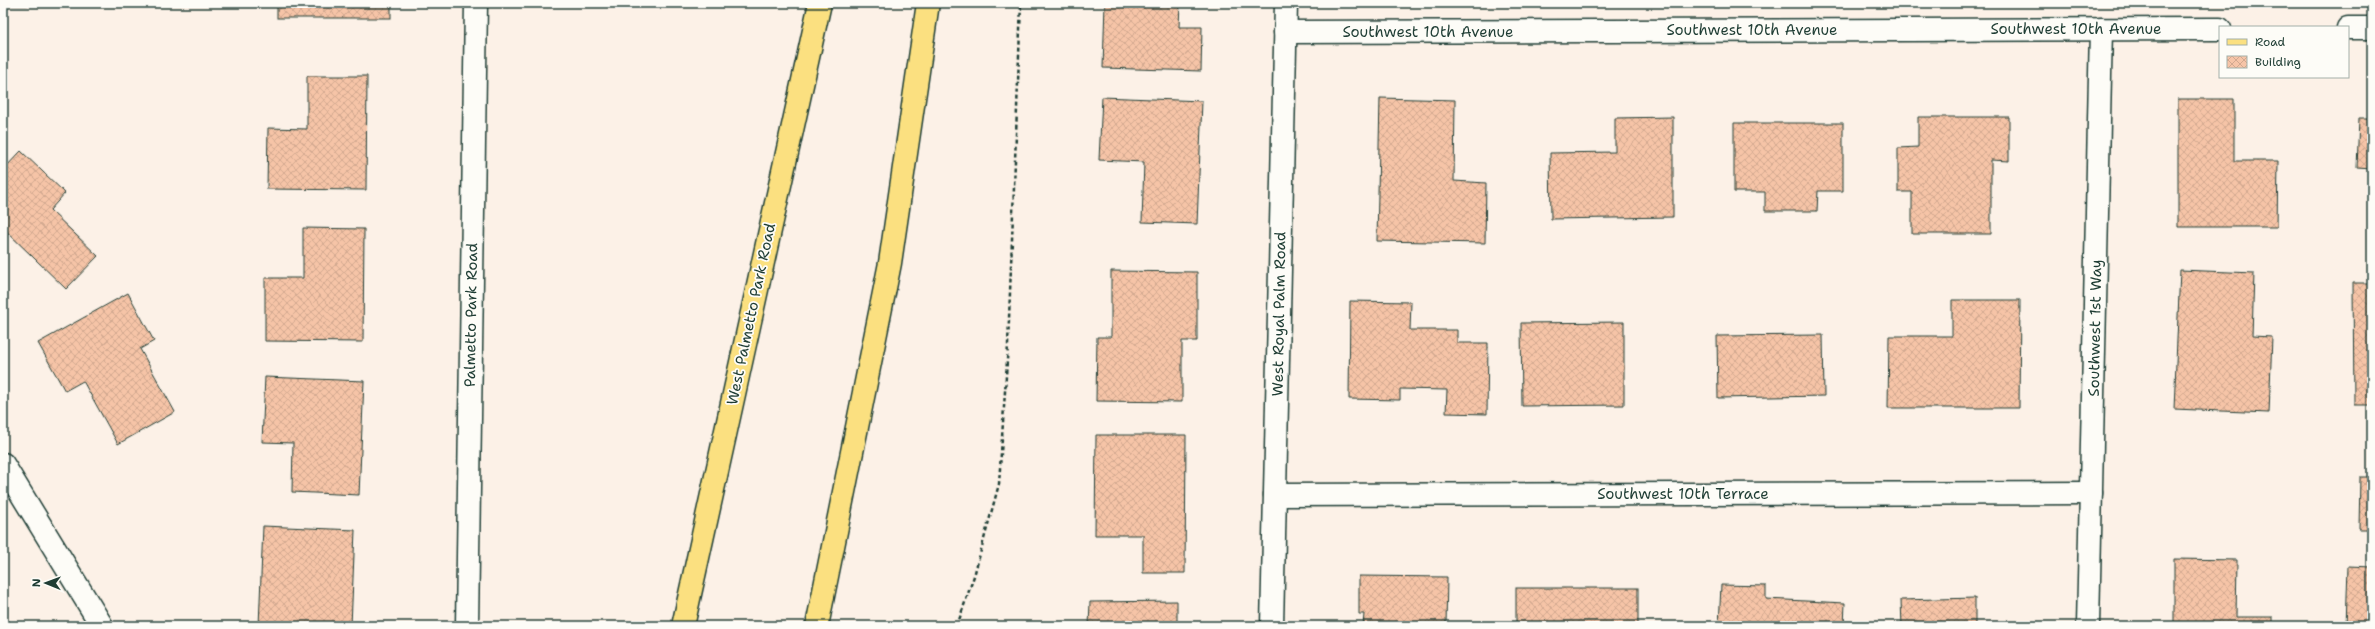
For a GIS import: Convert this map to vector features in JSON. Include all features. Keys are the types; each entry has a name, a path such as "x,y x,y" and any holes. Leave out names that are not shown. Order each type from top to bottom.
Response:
{"main road":[{"name":"West Palmetto Park Road","path":"684,626 820,3"},
{"path":"817,626 890,263 913,114 928,3"}],"street":[{"name":"Palmetto Park Road","path":"467,626 476,3"},
{"name":"West Royal Palm Road","path":"1272,626 1286,3"},
{"path":"2349,28 2372,28"},
{"name":"Southwest 1st Way","path":"2088,626 2102,29"},
{"name":"Southwest 10th Avenue","path":"1285,32 2219,29"},
{"path":"3,464 102,626"},
{"name":"Southwest 10th Terrace","path":"1275,495 2091,493"}],"path":[{"path":"957,626 974,576 999,484 1008,345 1021,3"}],"building":[{"path":"3,3 27,3 27,5 3,5"},
{"path":"227,3 227,4 121,4"},
{"path":"277,3 391,3 391,18 277,18"},
{"path":"1105,3 1180,3 1179,27 1202,27 1201,71 1103,68"},
{"path":"307,76 367,76 366,190 267,189 268,128 307,129"},
{"path":"1102,97 1202,101 1197,224 1142,222 1144,162 1099,160"},
{"path":"1380,98 1455,100 1454,181 1486,183 1485,243 1377,241"},
{"path":"2178,99 2234,99 2234,161 2278,161 2277,227 2178,227"},
{"path":"1673,117 1673,217 1551,219 1550,153 1615,152 1615,118"},
{"path":"1918,117 2009,117 2009,161 1991,160 1991,234 1912,234 1912,192 1898,192 1898,148 1918,147"},
{"path":"2359,118 2372,118 2372,169 2357,168"},
{"path":"1734,123 1843,123 1843,191 1818,191 1817,211 1765,211 1765,192 1734,192"},
{"path":"21,151 65,193 50,210 98,256 66,289 3,228 3,170"},
{"path":"303,228 364,229 363,342 265,341 265,278 303,278"},
{"path":"2180,270 2254,273 2252,336 2272,337 2269,413 2174,409"},
{"path":"1111,271 1197,272 1197,341 1182,341 1182,402 1096,401 1097,337 1111,337"},
{"path":"2353,283 2372,283 2372,405 2354,405"},
{"path":"128,293 154,341 140,349 175,412 118,444 83,381 65,391 38,343"},
{"path":"1952,300 2020,300 2019,408 1888,408 1889,336 1952,336"},
{"path":"1350,301 1411,302 1410,330 1457,330 1457,343 1488,343 1487,414 1446,413 1447,390 1400,389 1400,400 1349,399"},
{"path":"1624,322 1624,405 1522,406 1521,323"},
{"path":"1823,335 1824,396 1718,398 1717,336"},
{"path":"265,377 364,381 359,495 292,492 293,443 262,442"},
{"path":"1096,435 1186,435 1185,573 1143,573 1143,535 1095,535"},
{"path":"2360,477 2372,477 2372,529 2359,529"},
{"path":"263,526 355,530 351,626 259,626"},
{"path":"2174,559 2237,560 2236,617 2273,617 2273,626 2174,626"},
{"path":"2348,566 2372,567 2372,626 2346,626"},
{"path":"1359,576 1447,577 1446,626 1363,626 1364,614 1359,614"},
{"path":"1721,585 1766,586 1766,599 1845,603 1844,626 1719,626"},
{"path":"1516,588 1638,588 1638,626 1516,626"},
{"path":"1975,598 1975,626 1902,626 1901,600"},
{"path":"1177,601 1177,626 1089,626 1090,602"}]}
